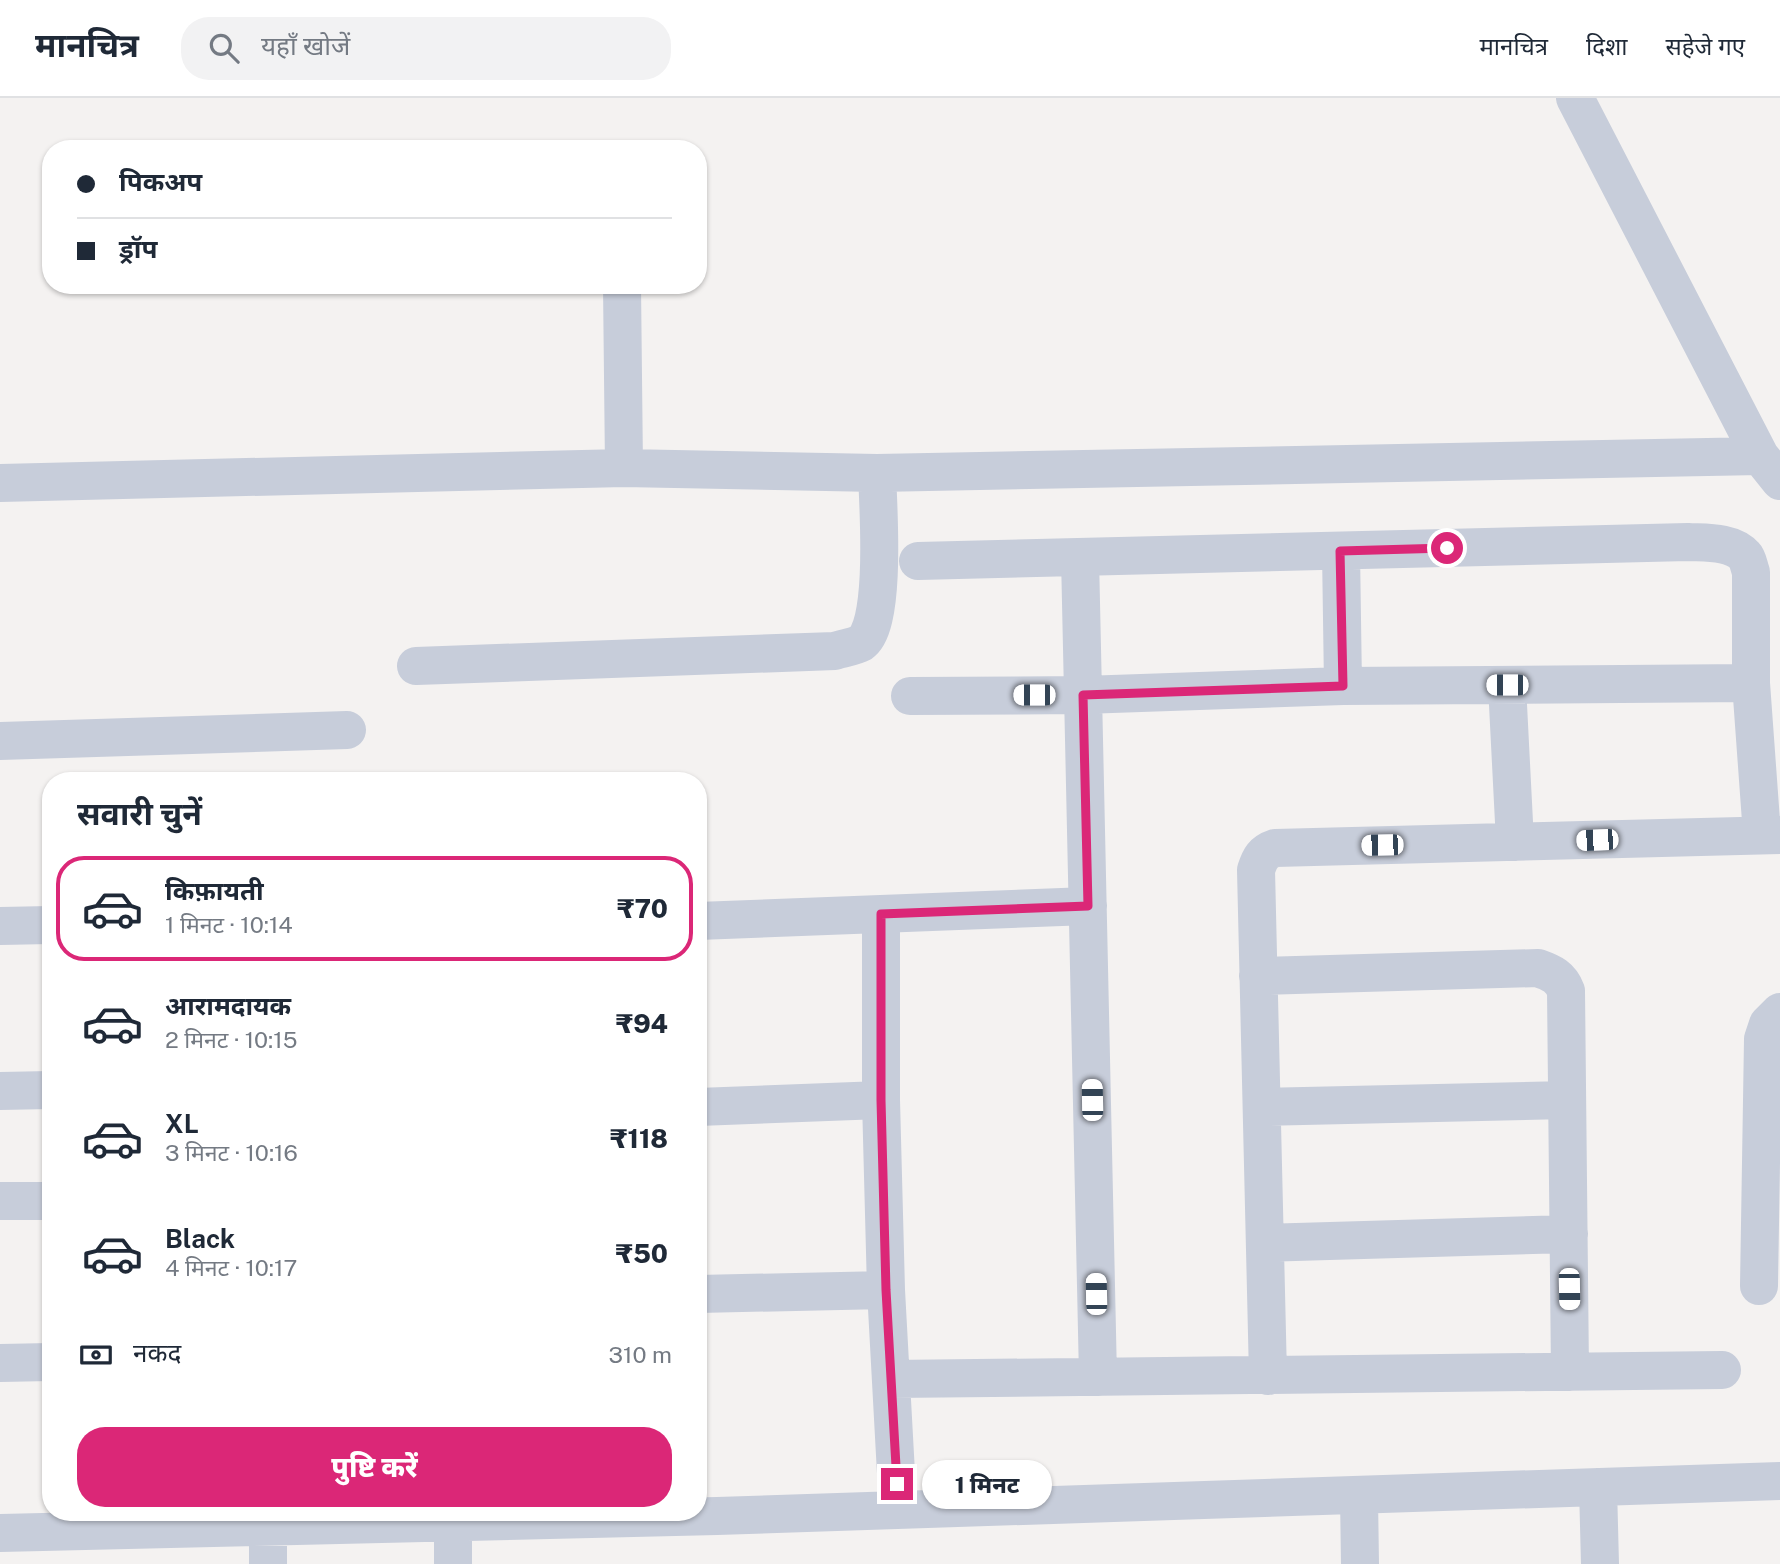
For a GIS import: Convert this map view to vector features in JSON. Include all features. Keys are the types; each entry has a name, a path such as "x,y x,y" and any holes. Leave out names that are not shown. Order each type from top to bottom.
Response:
{"street":[{"path":"0,483 624,468 877,473 1770,469 1574,98"},
{"path":"622,294 624,468"},
{"path":"416,666 835,651 862,642 872,627 877,597 877,473"},
{"path":"918,561 1688,542 1733,548 1746,556 1751,572 1751,683 1771,835 1275,848 1265,851 1259,859 1256,870 1268,1376"},
{"path":"1340,551 1343,686"},
{"path":"1080,557 1098,1377"},
{"path":"911,696 1083,695 1343,686 1751,683"},
{"path":"1507,685 1515,842"},
{"path":"0,741 347,730"},
{"path":"707,921 1088,906"},
{"path":"881,914 881,1100 886,1290 898,1510"},
{"path":"0,926 42,925"},
{"path":"1258,976 1538,968 1563,981 1566,991 1570,1372"},
{"path":"1759,1286 1763,1039 1768,1024 1780,1012"},
{"path":"0,1091 42,1090"},
{"path":"707,1107 881,1100"},
{"path":"1263,1107 1567,1100"},
{"path":"0,1201 42,1200"},
{"path":"1265,1243 1569,1234"},
{"path":"707,1294 886,1290"},
{"path":"0,1363 42,1362"},
{"path":"891,1379 1722,1370"},
{"path":"707,1515 1780,1481"},
{"path":"1598,1487 1600,1564"},
{"path":"1359,1496 1360,1564"},
{"path":"0,1533 230,1521"},
{"path":"268,1521 268,1564"},
{"path":"453,1521 453,1564"}],"route":[{"path":"897,1484 886,1290 881,1100 881,914 1088,906 1083,695 1343,686 1340,551 1447,548"}]}
